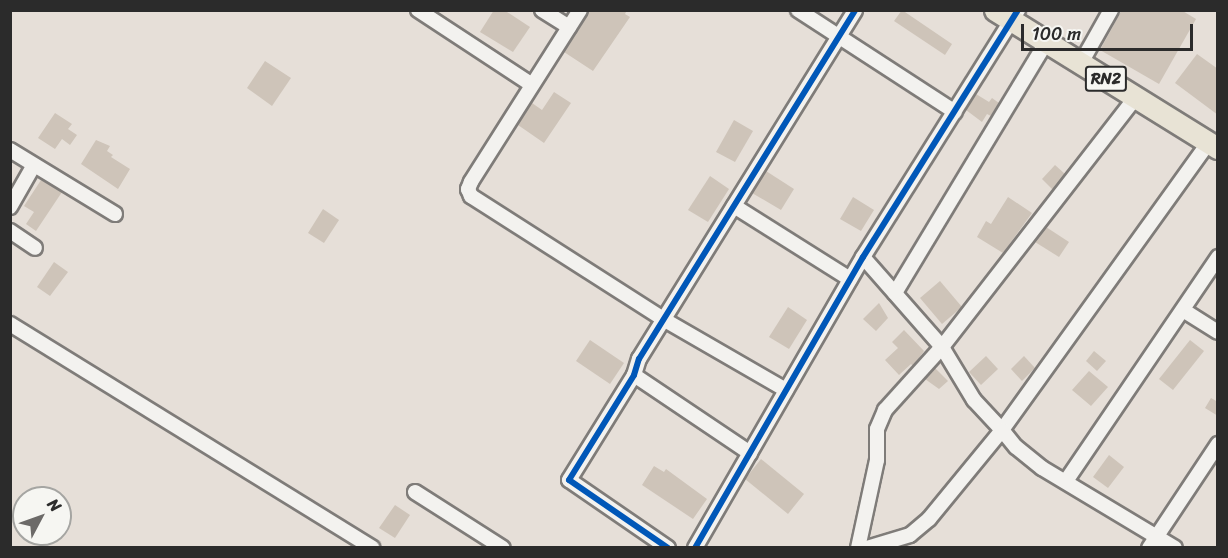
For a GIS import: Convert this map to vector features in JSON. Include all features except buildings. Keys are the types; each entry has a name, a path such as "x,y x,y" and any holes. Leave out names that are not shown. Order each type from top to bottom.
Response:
{"main road":[{"name":"RN2","path":"1008,14 1046,42 1213,146"}],"street":[{"path":"418,10 532,85"},
{"path":"542,10 568,27"},
{"path":"580,10 471,182 468,189 471,196 663,319 786,390"},
{"path":"798,10 955,112"},
{"path":"668,548 569,480 634,375 639,359 663,319 855,10"},
{"path":"1081,63 1111,10"},
{"path":"695,548 862,257 955,112 1008,14"},
{"path":"895,293 1046,42"},
{"path":"858,548 877,460 880,421 885,410 942,347 1135,98"},
{"path":"867,548 909,536 929,519 1002,430 1213,146"},
{"path":"10,150 115,214"},
{"path":"10,207 34,165"},
{"path":"734,206 850,279"},
{"path":"10,231 35,248"},
{"path":"862,257 942,347 974,400 1028,458 1066,481 1153,542 1175,548"},
{"path":"1066,481 1216,264"},
{"path":"1183,310 1218,333"},
{"path":"10,324 372,548"},
{"path":"634,375 750,453"},
{"path":"1153,542 1218,444"},
{"path":"415,492 503,548"}],"cycle path":[{"path":"668,548 569,480 634,375 639,359 855,10"},
{"path":"695,548 863,257 1018,10"}]}
